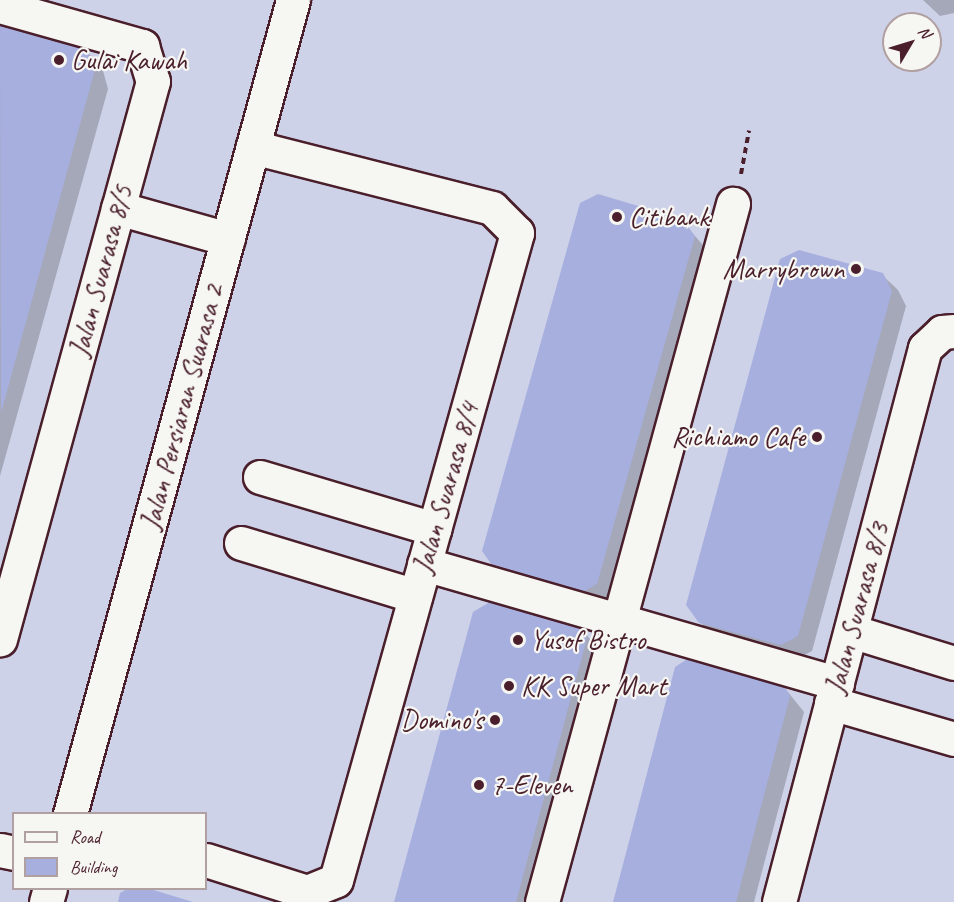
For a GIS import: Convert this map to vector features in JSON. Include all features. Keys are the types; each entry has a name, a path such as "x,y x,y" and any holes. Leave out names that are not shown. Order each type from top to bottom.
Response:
{"street":[{"name":"Jalan Persiaran Suarasa 2","path":"70,812 293,0"},
{"name":"Jalan Suarasa 8/5","path":"0,6 142,46 153,81 0,639"},
{"name":"Jalan Suarasa 8/4","path":"207,860 307,892 336,880 517,233 492,208 253,147"},
{"path":"542,902 736,191"},
{"path":"118,208 228,239"},
{"name":"Jalan Suarasa 8/3","path":"779,902 925,348 942,332 954,331"},
{"path":"260,477 434,529"},
{"path":"242,543 415,596"},
{"path":"424,564 618,617 834,693 954,739"},
{"path":"850,631 954,663"}],"path":[{"path":"736,191 749,131"}],"shaded area":[{"path":"0,0 954,0 954,902 0,902"}],"building":[{"path":"0,25 87,50 94,73 1,413"},
{"path":"598,194 682,219 695,236 597,584 581,593 494,568 482,551 580,203"},
{"path":"799,250 883,273 892,291 798,636 781,645 699,623 686,605 780,259"},
{"path":"493,600 577,622 587,638 516,902 394,902 473,612"},
{"path":"692,656 780,679 790,696 736,902 613,902 675,667"},
{"path":"125,890 154,890 193,902 118,902 120,893"}],"place":[{"name":"Gulai Kawah","path":"59,60"},
{"name":"Citibank","path":"617,217"},
{"name":"Marrybrown","path":"856,269"},
{"name":"Richiamo Cafe","path":"817,437"},
{"name":"Yusof Bistro","path":"518,640"},
{"name":"KK Super Mart","path":"509,686"},
{"name":"Domino's","path":"495,720"},
{"name":"7-Eleven","path":"479,785"}]}
